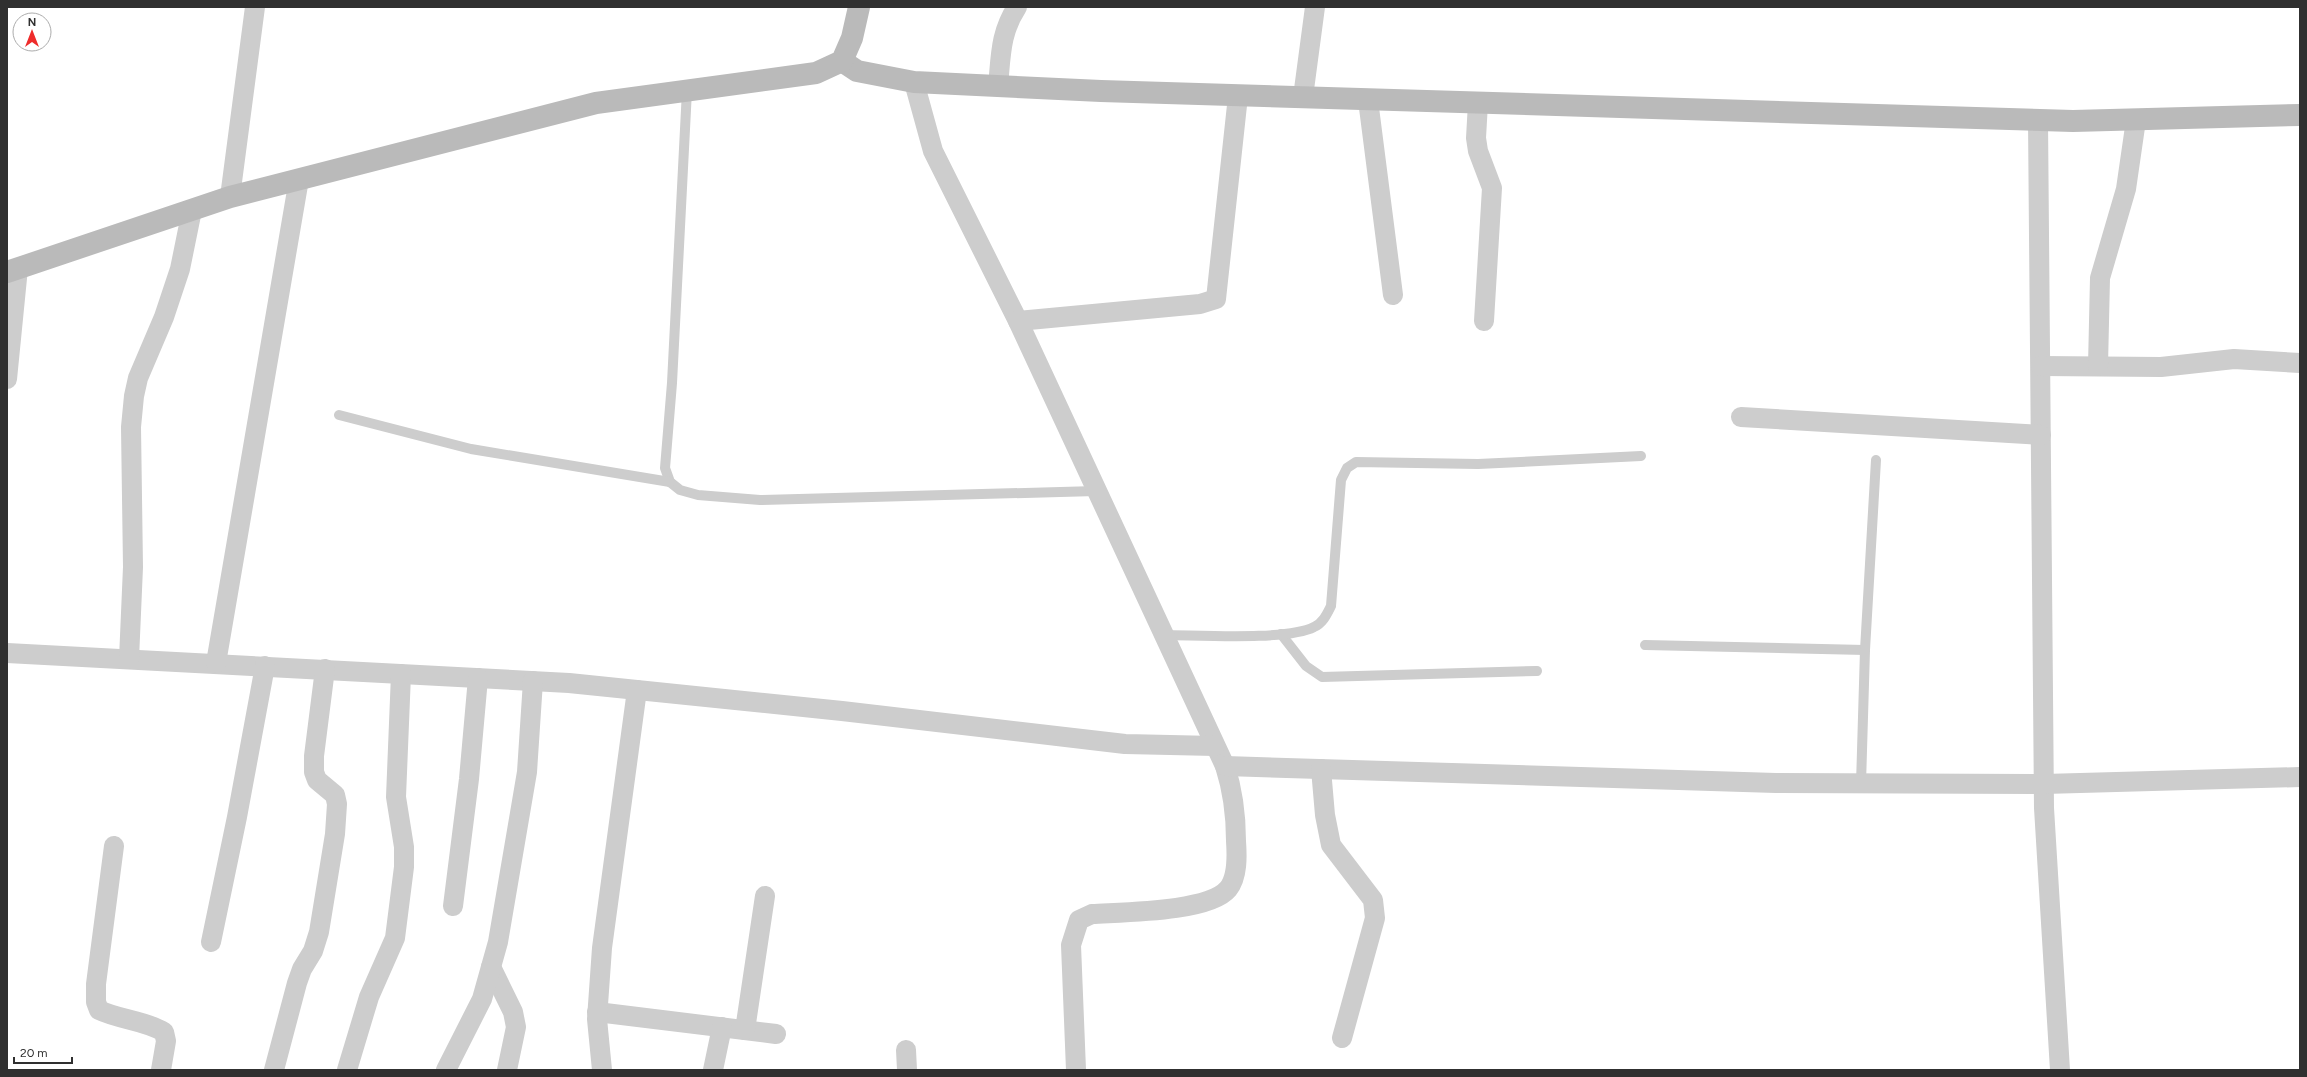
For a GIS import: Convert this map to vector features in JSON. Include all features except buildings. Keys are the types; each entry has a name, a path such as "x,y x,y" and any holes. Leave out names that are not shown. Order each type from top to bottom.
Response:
{"street":[{"path":"230,197 256,7"},
{"path":"7,379 13,270 230,197 596,103 816,73 842,61 852,38 859,7"},
{"path":"998,86 1007,22 1017,7"},
{"path":"1303,98 1315,7"},
{"path":"842,61 857,71 914,82 1238,96 2038,120 2136,120 2300,115"},
{"path":"914,82 933,151 1018,321 1225,766 1232,788 1237,846 1236,870 1229,888 1218,896 1199,904 1092,914 1079,920 1071,945 1076,1070"},
{"path":"1018,321 1200,304 1216,300 1238,96"},
{"path":"1368,100 1393,295"},
{"path":"1478,103 1477,144 1492,188 1484,321"},
{"path":"2038,120 2044,784 2060,1070"},
{"path":"2098,366 2100,278 2126,189 2136,120"},
{"path":"216,663 299,179"},
{"path":"129,659 133,567 131,427 134,396 138,378 164,317 180,269 192,210"},
{"path":"2041,366 2161,367 2234,359 2300,363"},
{"path":"1741,417 2041,435"},
{"path":"7,653 533,681 842,711 1125,744 1215,746"},
{"path":"211,942 237,817 265,666"},
{"path":"274,1070 297,983 302,968 313,951 319,932 334,834 336,799 334,795 317,780 314,772 314,756 325,669"},
{"path":"347,1070 369,997 395,938 404,867 404,847 396,797 402,674"},
{"path":"453,906 469,779 478,678"},
{"path":"446,1070 482,999 498,942 527,772 533,681"},
{"path":"602,1070 597,1012 608,900 637,690"},
{"path":"1225,766 1768,783 1861,784 2044,784 2300,777"},
{"path":"1321,769 1325,815 1331,845 1373,900 1375,906 1375,918 1342,1038"},
{"path":"114,846 96,984 96,1002 99,1010 109,1015 154,1026 164,1032 166,1041 161,1070"},
{"path":"745,1030 765,896"},
{"path":"491,967 513,1012 516,1027 507,1070"},
{"path":"597,1012 776,1034"},
{"path":"713,1070 722,1027"},
{"path":"906,1050 907,1070"}],"lane":[{"path":"670,482 665,468 672,383 687,90"},
{"path":"339,415 471,449 670,482 680,490 698,495 760,500 1096,491"},
{"path":"1163,635 1281,634 1304,631 1316,626 1325,617 1331,606 1342,480 1347,468 1356,462 1478,464 1641,456"},
{"path":"1861,784 1865,650 1876,460"},
{"path":"1281,634 1306,666 1322,677 1537,671"},
{"path":"1645,645 1865,650"}]}
